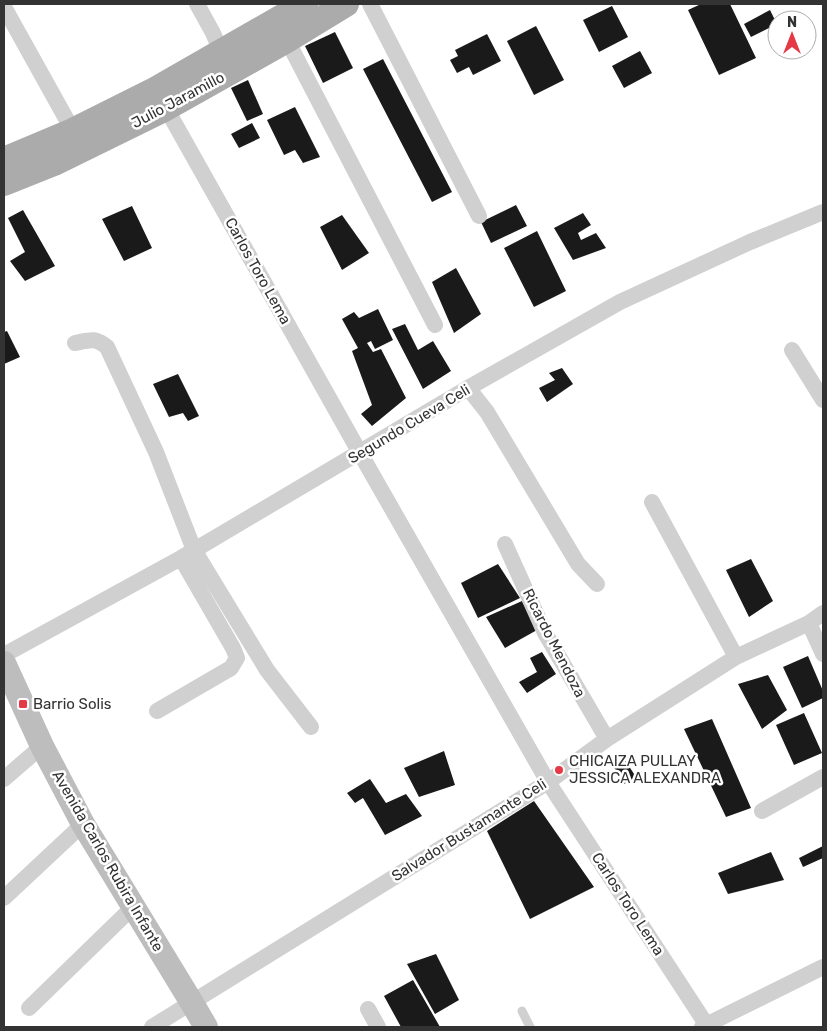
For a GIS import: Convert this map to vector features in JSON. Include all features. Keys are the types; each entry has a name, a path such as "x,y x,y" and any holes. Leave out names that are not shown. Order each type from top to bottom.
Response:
{"main road":[{"name":"Julio Jaramillo","path":"4,183 54,163 160,99 221,52 305,4"},
{"name":"Julio Jaramillo","path":"4,160 73,131 160,99 287,40 346,4"}],"street":[{"path":"197,4 214,34 221,52"},
{"path":"370,4 479,216"},
{"path":"4,7 73,131"},
{"path":"287,40 435,325"},
{"name":"Carlos Toro Lema","path":"160,99 548,782 706,1026"},
{"name":"Segundo Cueva Celi","path":"4,655 188,554 468,388 620,302 750,242 823,212"},
{"path":"75,343 91,339 100,341 107,347 156,452 188,554 234,648 237,658 231,668 157,711"},
{"path":"792,350 823,400"},
{"path":"468,388 487,412 578,564 597,584"},
{"path":"652,502 736,657"},
{"name":"Ricardo Mendoza","path":"505,544 545,633 607,739"},
{"path":"188,554 267,670 310,727"},
{"name":"Salvador Bustamante Celi","path":"152,1027 548,782 607,739 736,657 809,623 823,613"},
{"path":"809,623 823,654"},
{"name":"Avenida Carlos Rubira Infante","path":"4,663 42,746 83,824 206,1027"},
{"path":"4,780 42,746"},
{"path":"762,811 823,777"},
{"path":"4,898 83,824"},
{"path":"29,1008 133,907"},
{"path":"706,1026 823,967"},
{"path":"368,1009 378,1027"}],"lane":[{"path":"522,1011 530,1027"}],"building":[{"path":"701,4 730,4 756,58 719,75 688,10"},
{"path":"612,6 628,37 599,52 583,20"},
{"path":"767,12 767,29 751,37 744,24"},
{"path":"536,26 564,80 534,95 507,41"},
{"path":"335,32 353,68 323,83 305,46"},
{"path":"487,34 501,61 473,75 469,67 457,73 450,60 458,56 455,50"},
{"path":"640,51 652,73 624,88 612,66"},
{"path":"383,59 452,192 432,202 363,69"},
{"path":"248,80 263,114 247,121 231,88"},
{"path":"295,107 320,157 303,163 295,150 284,155 267,120"},
{"path":"252,123 260,138 239,148 231,134"},
{"path":"516,205 527,226 491,243 481,222"},
{"path":"132,206 152,248 124,261 102,219"},
{"path":"23,210 55,266 25,281 10,261 25,252 8,218"},
{"path":"583,213 591,225 578,233 581,240 596,233 606,248 573,260 554,228"},
{"path":"342,215 369,253 342,270 320,227"},
{"path":"537,231 566,291 534,307 504,248"},
{"path":"456,268 481,314 454,333 432,282"},
{"path":"378,309 393,340 375,349 371,341 367,343 373,352 381,349 406,398 372,426 361,414 372,405 352,351 358,348 342,319 354,312 359,318"},
{"path":"405,324 418,350 433,341 451,371 423,389 392,329"},
{"path":"7,331 20,357 4,364 4,332"},
{"path":"562,368 573,384 547,402 539,388 555,380 549,373"},
{"path":"178,374 199,416 188,421 183,413 169,417 153,384"},
{"path":"751,559 773,601 749,617 726,570"},
{"path":"498,564 520,598 478,618 461,583"},
{"path":"522,601 537,630 505,648 486,617"},
{"path":"542,652 556,674 527,693 519,682 537,672 530,658"},
{"path":"808,656 823,691 823,698 802,708 783,667"},
{"path":"768,675 787,710 762,729 738,684"},
{"path":"804,713 822,753 794,765 776,725"},
{"path":"712,719 751,808 726,817 684,729"},
{"path":"444,751 455,785 419,797 404,768"},
{"path":"623,757 636,777 624,784 612,764"},
{"path":"370,779 386,803 406,794 422,816 385,835 363,798 355,803 347,793"},
{"path":"534,801 594,887 530,919 487,831"},
{"path":"823,846 823,858 803,867 799,858"},
{"path":"771,852 784,880 728,894 718,873"},
{"path":"436,954 459,1000 435,1014 407,964"},
{"path":"413,980 440,1027 401,1027 384,996"}],"place":[{"name":"Barrio Solis","path":"23,704"},
{"name":"CHICAIZA PULLAY JESSICA ALEXANDRA","path":"559,770"}]}
